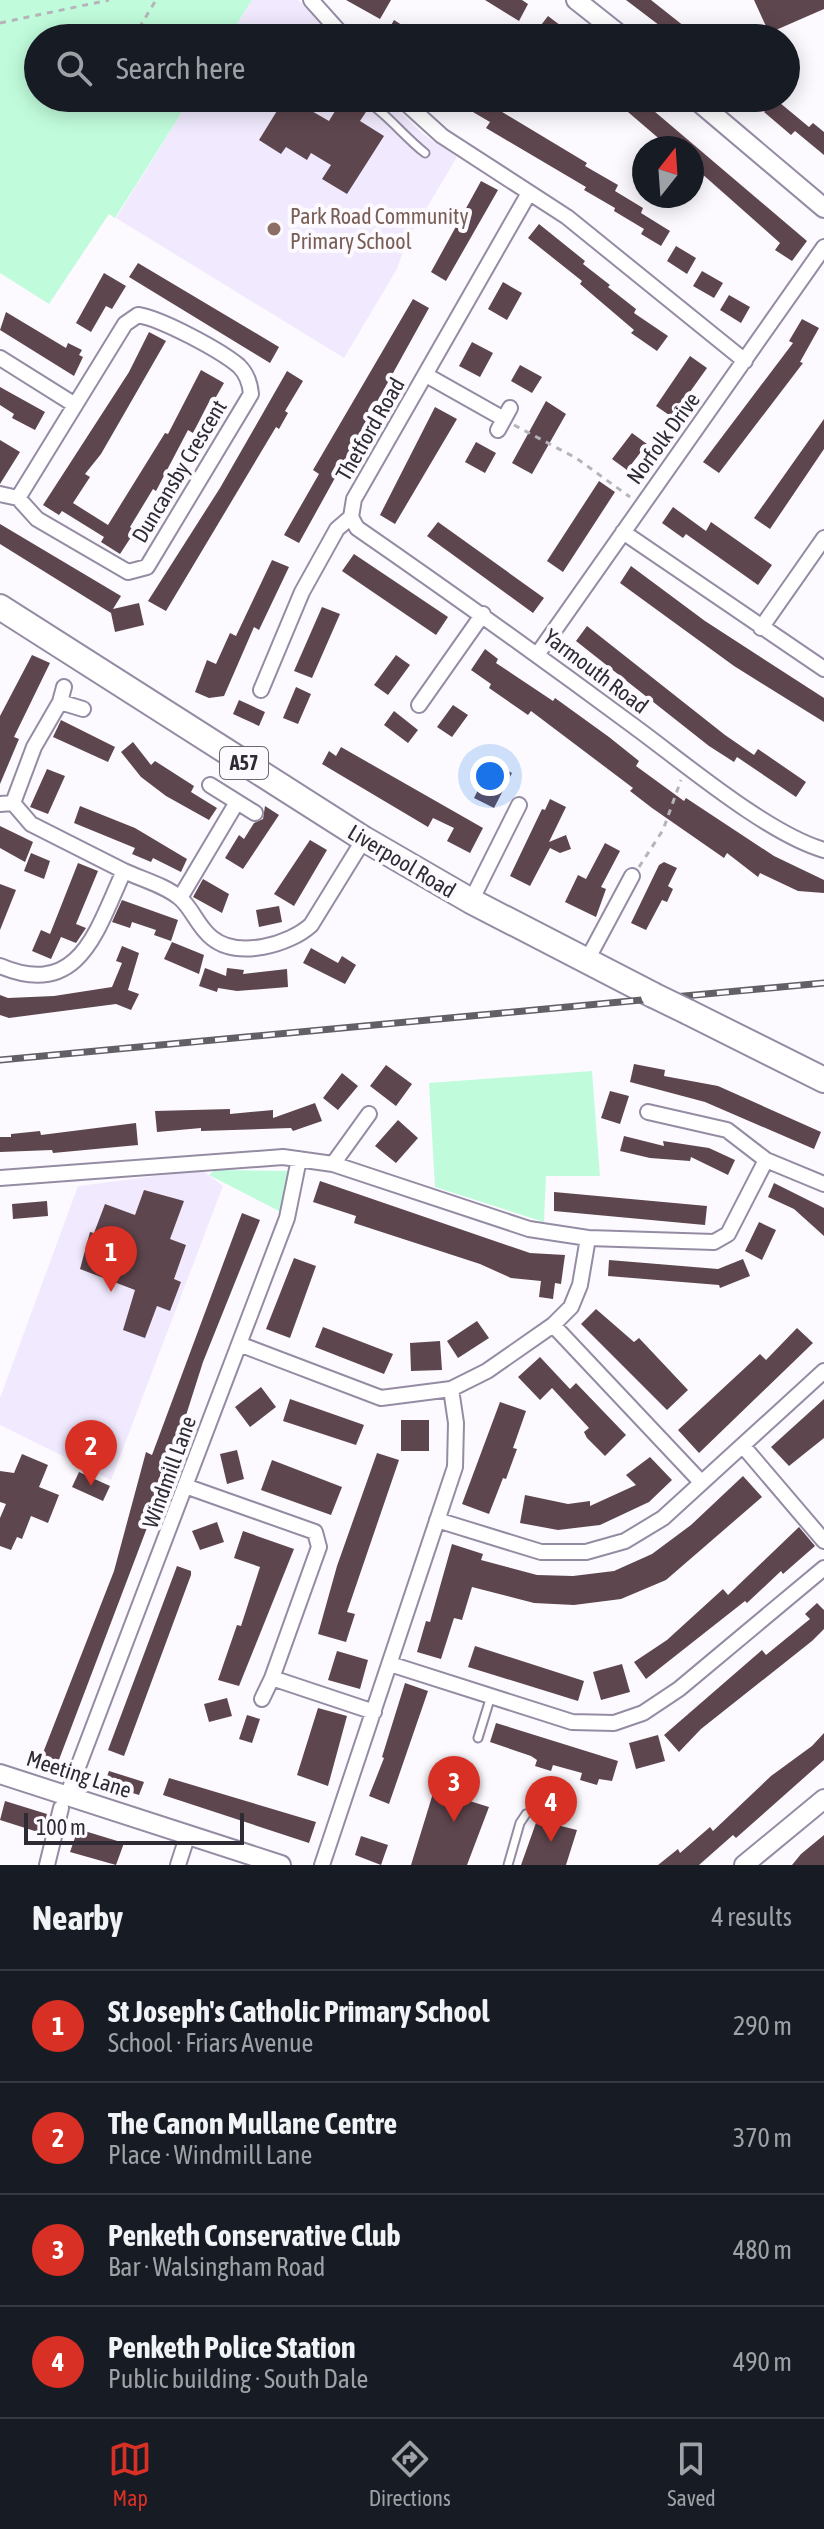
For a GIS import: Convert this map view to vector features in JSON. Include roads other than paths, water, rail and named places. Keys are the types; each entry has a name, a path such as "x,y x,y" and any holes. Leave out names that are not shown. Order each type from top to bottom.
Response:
{"highway":[{"name":"Liverpool Road","path":"0,607 364,839 471,901 824,1080"}],"street":[{"path":"311,0 332,24"},
{"path":"576,0 606,24"},
{"path":"415,112 442,136 567,217 745,361"},
{"path":"711,112 824,208"},
{"name":"Thetford Road","path":"260,689 307,582 337,529 351,517 354,499 529,193"},
{"name":"Norfolk Drive","path":"537,655 824,247"},
{"name":"Duncansby Crescent","path":"138,315 156,318 239,367 250,381 251,394 147,567 139,572 128,572 37,519 18,498 125,324 138,315"},
{"path":"0,358 75,405"},
{"path":"426,375 504,419"},
{"path":"0,494 18,498"},
{"name":"Yarmouth Road","path":"351,517 357,528 483,614 686,765 801,842 824,850"},
{"path":"623,532 824,669"},
{"path":"761,628 824,538"},
{"path":"419,705 483,614"},
{"path":"64,687 60,702 6,803 31,824 180,898 215,941 235,946 281,943 299,936 311,925 364,839"},
{"path":"60,702 83,709"},
{"path":"210,785 255,813"},
{"path":"180,898 237,802"},
{"path":"471,901 519,805"},
{"path":"0,966 23,975 40,976 71,966 91,942 124,871"},
{"path":"586,962 632,876"},
{"path":"648,1112 727,1130 766,1160 824,1184"},
{"path":"333,1164 369,1114"},
{"path":"0,1178 299,1159 333,1164 529,1229 588,1238 714,1242 728,1234 766,1160"},
{"name":"Windmill Lane","path":"47,1865 64,1802 188,1487 287,1218 299,1159"},
{"path":"239,1344 381,1398 451,1389 487,1371 553,1325 571,1307 580,1285 588,1238"},
{"path":"553,1325 701,1482"},
{"path":"437,1520 541,1552 586,1552 625,1541 645,1531 824,1371"},
{"path":"322,1865 455,1467 456,1423 451,1389"},
{"path":"743,1446 824,1541"},
{"path":"188,1487 315,1532 319,1547 262,1699"},
{"path":"390,1664 584,1724 627,1720 679,1689 824,1568"},
{"path":"272,1678 374,1712"},
{"name":"Meeting Lane","path":"0,1774 64,1802 188,1834 281,1865"},
{"path":"744,1865 824,1799"},
{"path":"178,1865 188,1834"}],"lane":[{"path":"383,112 399,132 425,153"},
{"path":"478,1738 491,1696"},
{"path":"508,1865 520,1823 526,1814"}],"railway":[{"path":"0,1060 824,983"}],"place":[{"name":"Park Road Community Primary School","path":"274,229"},
{"name":"St Joseph's Catholic Primary School","path":"111,1292"},
{"name":"The Canon Mullane Centre","path":"91,1486"},
{"name":"Penketh Conservative Club","path":"454,1822"},
{"name":"Penketh Police Station","path":"551,1842"}]}
